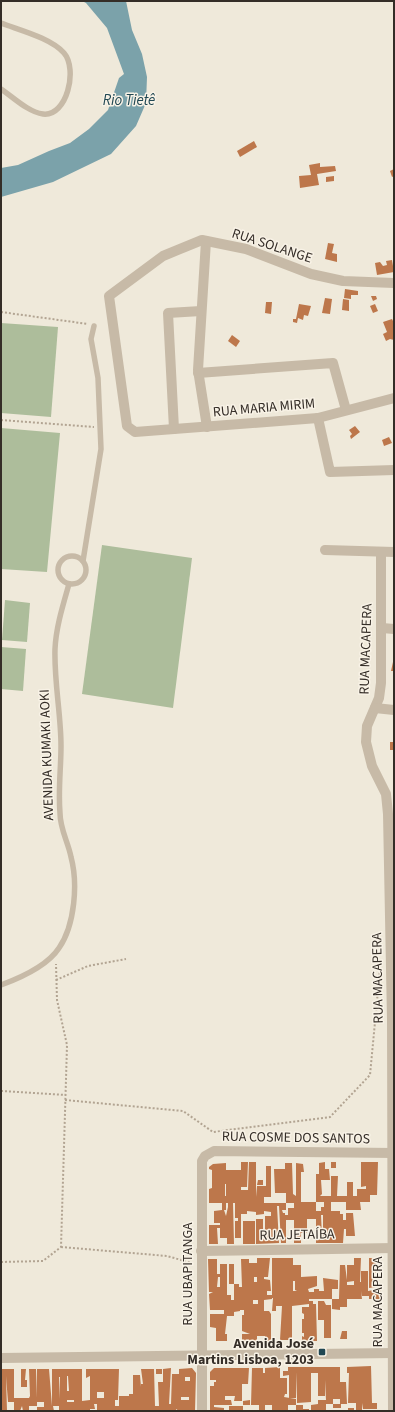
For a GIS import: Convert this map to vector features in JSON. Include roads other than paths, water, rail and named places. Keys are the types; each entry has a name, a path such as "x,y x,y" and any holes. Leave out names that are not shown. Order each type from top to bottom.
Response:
{"street":[{"name":"RUA SOLANGE","path":"135,432 127,426 108,296 163,256 202,240 246,249 311,274 343,281 394,283"},
{"path":"206,241 198,373 207,427"},
{"path":"174,429 168,313 201,312"},
{"path":"198,373 334,363 346,410"},
{"name":"RUA MARIA MIRIM","path":"135,432 318,418 394,398"},
{"path":"318,418 330,472 394,470"},
{"path":"325,550 394,552"},
{"name":"RUA MACAPERA","path":"381,552 381,683 379,698 367,726 366,742 372,766 389,789 388,799 392,844 394,1153 393,1411"},
{"path":"382,628 394,629"},
{"path":"375,708 394,710"},
{"name":"RUA COSME DOS SANTOS","path":"202,1161 204,1156 214,1151 394,1153"},
{"name":"RUA UBAPITANGA","path":"202,1161 202,1411"},
{"name":"RUA JETAÍBA","path":"201,1251 393,1248"},
{"path":"1,1358 393,1353"}],"lane":[{"path":"1,23 34,35 64,53 70,65 71,78 67,92 58,108 50,113 36,112 1,89"},
{"path":"83,561 71,556 63,559 58,567 61,580 69,584 78,583 84,578 86,569 83,561 100,465 101,428 98,378 91,339 94,326"},
{"name":"AVENIDA KUMAKI AOKI","path":"1,985 40,966 59,948 67,931 74,905 74,879 71,857 61,825 60,813 61,745 56,649 59,619 69,584"}],"water":[{"name":"Rio Tietê","path":"82,1 126,1 132,30 142,54 147,77 146,103 136,126 111,154 53,182 1,197 1,168 18,165 70,143 89,129 108,110 119,78 124,74 107,28 86,3"}],"place":[{"name":"Avenida José Martins Lisboa, 1203","path":"322,1352"}]}
